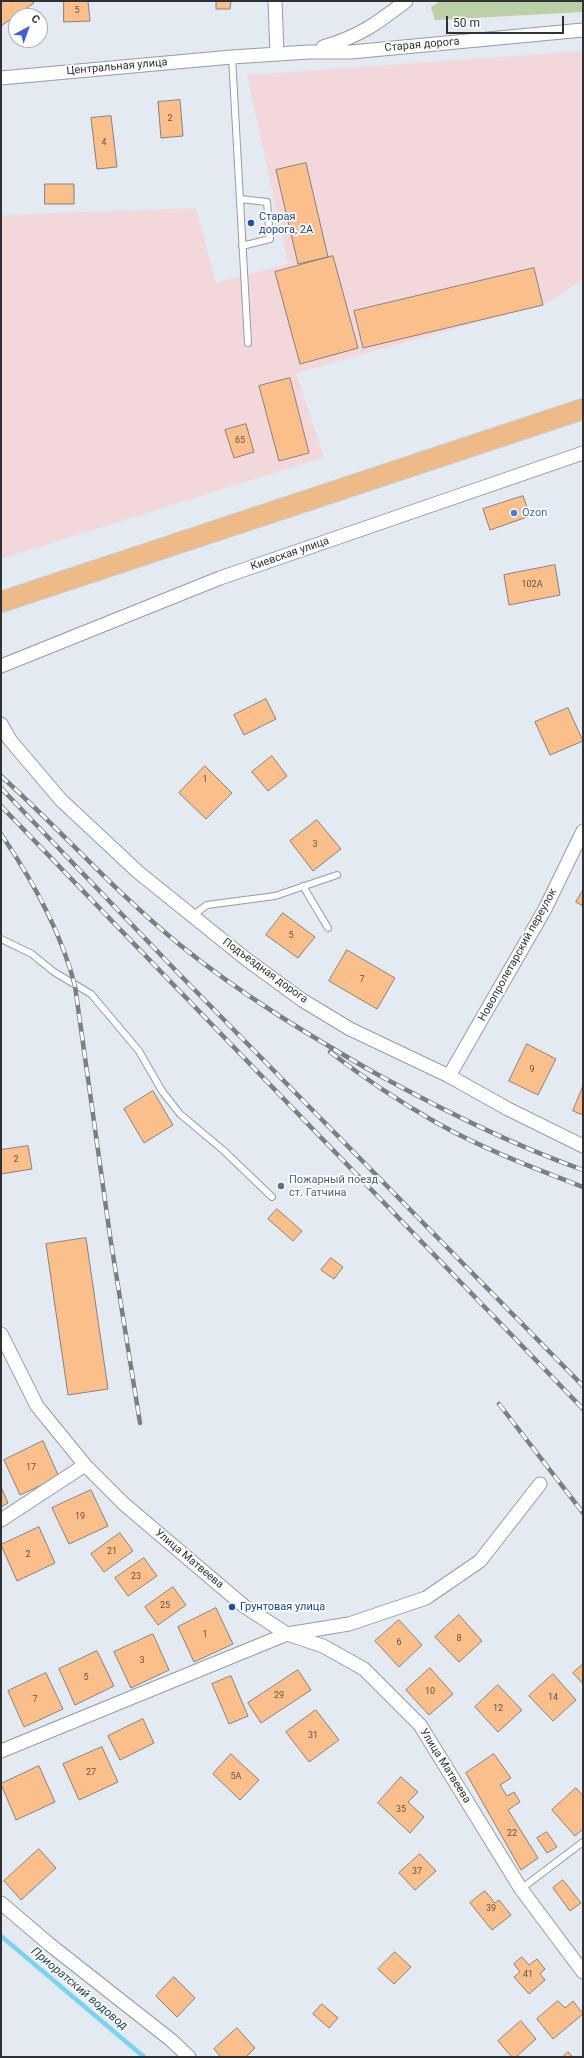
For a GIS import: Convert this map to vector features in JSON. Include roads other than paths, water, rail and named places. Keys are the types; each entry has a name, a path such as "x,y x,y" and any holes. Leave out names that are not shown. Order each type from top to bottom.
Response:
{"main road":[{"path":"1,602 583,409"}],"street":[{"path":"275,1 277,54"},
{"name":"Старая дорога","path":"309,52 349,40 371,27 406,1"},
{"name":"Старая дорога","path":"232,57 309,52 351,52 583,30"},
{"name":"Центральная улица","path":"1,78 232,57"},
{"name":"Киевская улица","path":"1,666 220,578 583,453"},
{"name":"Подъездная дорога","path":"1,724 10,740 61,800 138,872 246,959 302,1000 350,1029 449,1076 508,1109 583,1146"},
{"name":"Новопролетарский переулок","path":"449,1076 545,909 583,831"},
{"name":"Улица Матвеева","path":"1,1334 37,1406 85,1465 124,1504 244,1606 287,1634 323,1646 364,1669 420,1725 521,1889 583,1972"},
{"path":"1,1520 85,1465"},
{"path":"1,1751 287,1634 349,1624 426,1598 480,1561 540,1484"},
{"path":"1,1903 48,1944 171,2040 189,2057"}],"lane":[{"path":"232,57 248,343"},
{"path":"240,199 267,202 270,239 242,246"},
{"path":"192,916 207,905 276,896 337,875"},
{"path":"303,886 328,928"},
{"path":"1,938 32,954 54,972 91,994 139,1051 162,1091 180,1114 223,1150 272,1197"},
{"path":"521,1889 583,1842"}],"waterway":[{"name":"Приоратский водовод","path":"1,1936 144,2057"}],"railway":[{"path":"1,776 156,925 226,980 298,1028 373,1072 476,1125 529,1149 583,1170"},
{"path":"1,788 182,977 583,1386"},
{"path":"1,806 583,1409"},
{"path":"1,834 35,888 45,907 62,946 75,986 110,1236 140,1423"},
{"path":"330,1052 396,1098 454,1132 509,1158 583,1187"},
{"path":"499,1404 583,1513"}],"place":[{"name":"Старая дорога, 2А","path":"251,223"},
{"name":"Ozon","path":"514,513"},
{"name":"Пожарный поезд ст. Гатчина","path":"281,1186"},
{"name":"Грунтовая улица","path":"232,1607"}]}
